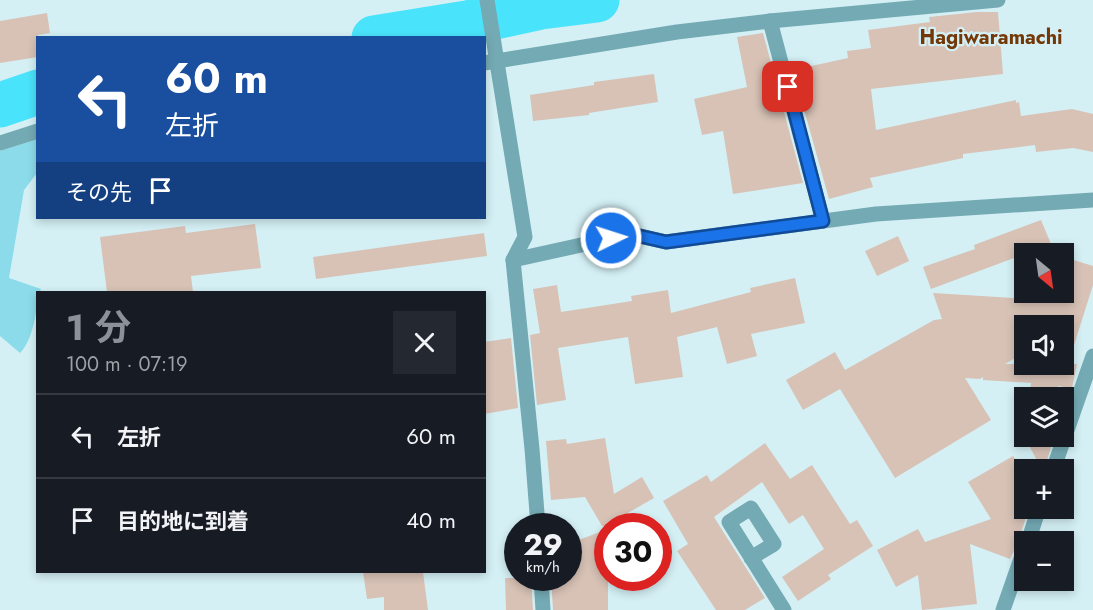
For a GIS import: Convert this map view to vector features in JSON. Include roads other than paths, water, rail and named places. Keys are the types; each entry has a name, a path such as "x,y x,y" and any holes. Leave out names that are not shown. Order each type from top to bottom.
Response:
{"street":[{"path":"487,0 490,62 525,237 513,260 537,513"},
{"path":"490,62 677,32 998,0"},
{"path":"771,21 823,221"},
{"path":"0,142 36,132"},
{"path":"513,260 631,234 666,242 876,214 1093,200"},
{"path":"1057,459 1093,356"},
{"path":"751,558 783,610"},
{"path":"1004,610 1014,580"},
{"path":"542,591 543,610"}],"waterway":[{"path":"386,36 467,23 541,7 597,0"},
{"path":"0,105 36,93"}],"district":[{"name":"Hagiwaramachi","path":"991,37"}]}
